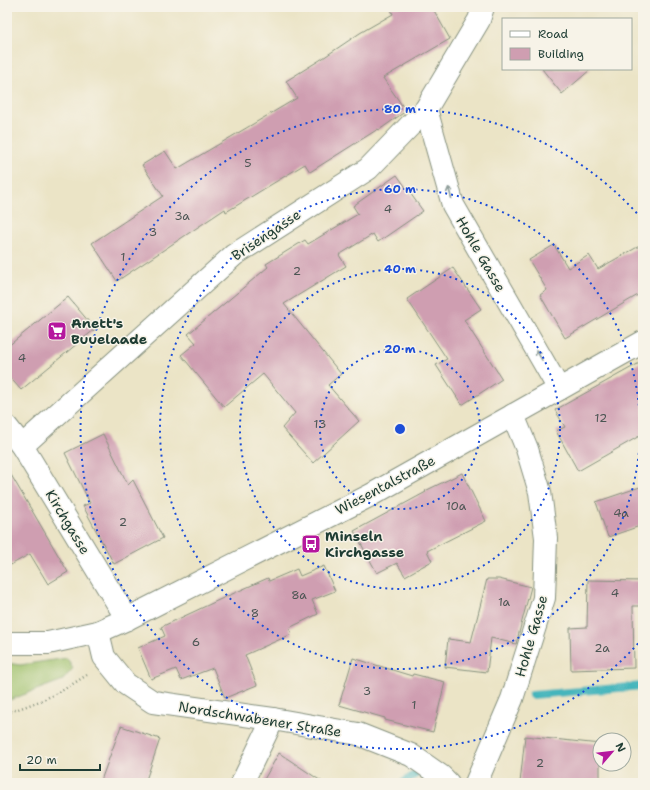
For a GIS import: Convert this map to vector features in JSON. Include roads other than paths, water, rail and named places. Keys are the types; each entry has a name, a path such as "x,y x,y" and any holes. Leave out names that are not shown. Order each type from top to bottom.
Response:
{"street":[{"name":"Brisengasse","path":"22,446 234,255 368,169 426,109 479,20 483,7"},
{"name":"Hohle Gasse","path":"426,109 453,205 559,389"},
{"name":"Wiesentalstraße","path":"7,643 48,643 98,632 127,619 371,494 643,342"},
{"name":"Hohle Gasse","path":"476,783 512,699 544,598 546,538 540,492 527,449 513,415"},
{"name":"Kirchgasse","path":"7,427 22,446 127,619"},
{"name":"Nordschwabener Straße","path":"98,632 104,657 126,684 153,702 273,719 358,734 411,755 441,776 448,783"},
{"path":"242,783 273,719"}],"waterway":[{"path":"532,695 643,686"},
{"path":"403,783 417,773"}],"place":[{"name":"Anett's Buuelaade","path":"57,331"},
{"name":"Minseln Kirchgasse","path":"311,544"}]}
